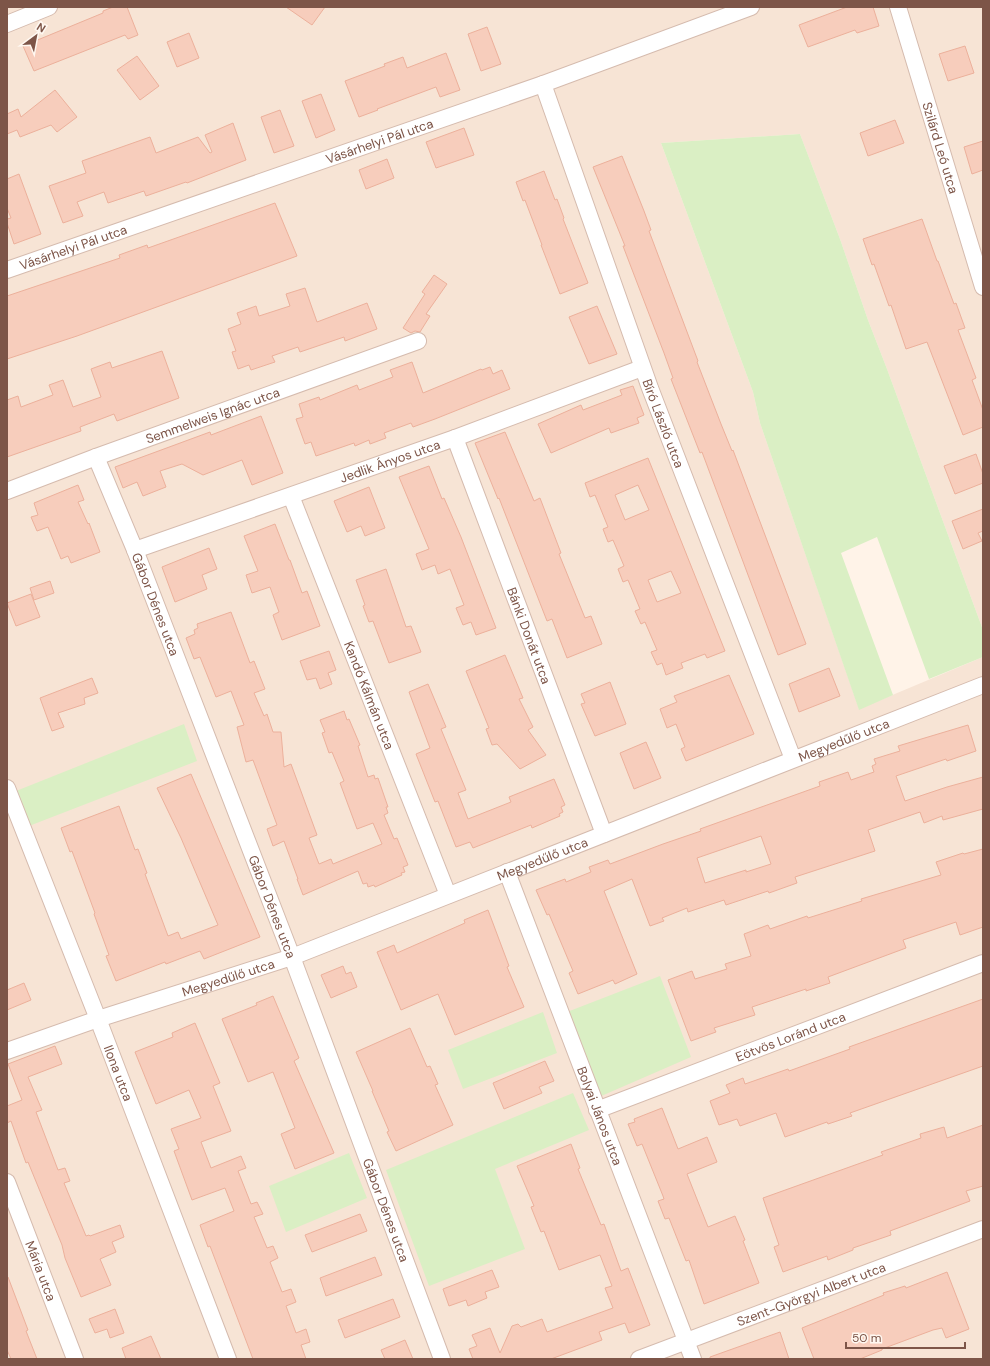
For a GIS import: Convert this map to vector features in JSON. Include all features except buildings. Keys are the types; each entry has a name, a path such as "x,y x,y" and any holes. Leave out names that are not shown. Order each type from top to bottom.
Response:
{"street":[{"path":"7,24 49,7"},
{"name":"Vásárhelyi Pál utca","path":"7,270 543,84 751,7"},
{"name":"Szilárd Leó utca","path":"898,7 983,287"},
{"name":"Bíró László utca","path":"543,84 642,368 793,759"},
{"name":"Semmelweis Ignác utca","path":"7,491 96,457 418,341"},
{"name":"Jedlik Ányos utca","path":"135,550 455,438 642,368"},
{"name":"Bánki Donát utca","path":"455,438 604,834"},
{"name":"Gábor Dénes utca","path":"96,457 135,550 292,957 442,1359"},
{"name":"Kandó Kálmán utca","path":"291,496 448,895"},
{"name":"Megyedűlő utca","path":"7,1051 98,1019 292,957 983,685"},
{"name":"Ilona utca","path":"7,788 98,1019 228,1359"},
{"name":"Bolyai János utca","path":"507,872 693,1359"},
{"name":"Eötvös Loránd utca","path":"597,1110 983,963"},
{"name":"Mária utca","path":"7,1182 75,1359"},
{"name":"Szent-Györgyi Albert utca","path":"639,1359 983,1229"}],"shaded area":[{"path":"7,7 983,7 983,630 800,134 661,143 753,392 760,423 859,709 983,657 983,1359 7,1359"}],"green space":[{"path":"800,134 983,630 983,657 929,679 877,537 841,553 893,695 859,710 760,423 753,392 661,143"},
{"path":"184,724 197,761 29,826 16,791"},
{"path":"660,976 691,1057 599,1097 567,1012"},
{"path":"543,1012 557,1053 463,1089 448,1050"},
{"path":"573,1093 589,1130 495,1169 525,1249 429,1286 386,1170"},
{"path":"349,1153 367,1198 286,1232 269,1186"}]}
